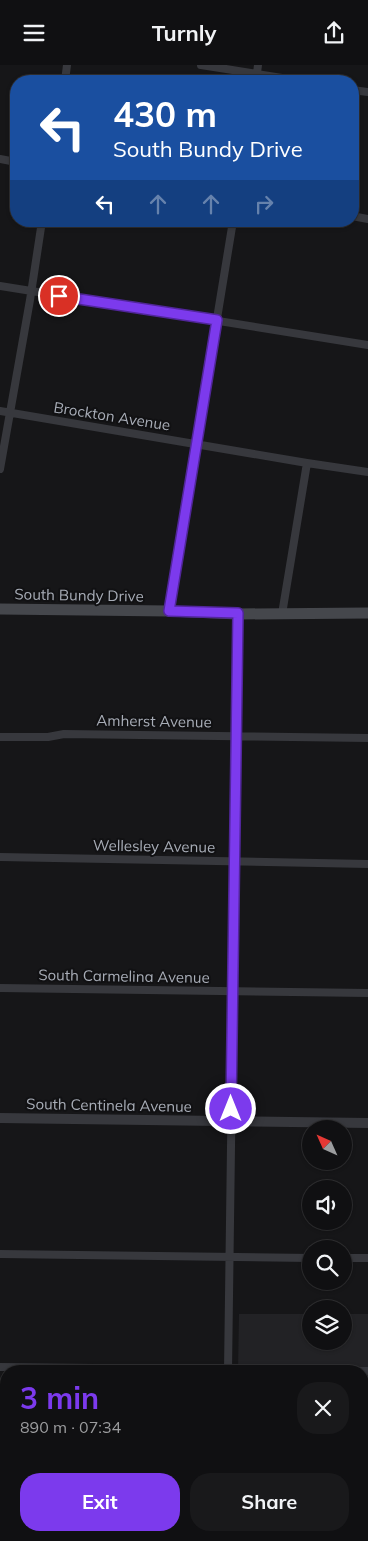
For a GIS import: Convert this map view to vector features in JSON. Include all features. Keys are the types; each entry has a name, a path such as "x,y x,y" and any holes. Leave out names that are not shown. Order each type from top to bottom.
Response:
{"main road":[{"name":"South Bundy Drive","path":"0,609 282,614 368,613"}],"street":[{"path":"202,65 244,75"},
{"path":"0,469 32,291 41,227"},
{"path":"169,611 232,227"},
{"path":"0,286 368,345"},
{"name":"Brockton Avenue","path":"0,411 368,472"},
{"path":"282,614 307,463"},
{"path":"228,1365 238,613"},
{"name":"Amherst Avenue","path":"0,737 48,737 64,734 368,738"},
{"name":"Wellesley Avenue","path":"0,857 368,864"},
{"name":"South Carmelina Avenue","path":"0,988 368,993"},
{"name":"South Centinela Avenue","path":"0,1118 368,1123"},
{"path":"0,1254 302,1258"},
{"path":"352,1258 368,1258"}],"shaded area":[{"path":"239,1314 302,1314 302,1350 352,1350 352,1314 368,1314 368,1365 238,1365"}],"route":[{"path":"59,296 217,320 169,611 238,613 231,1109"}]}
